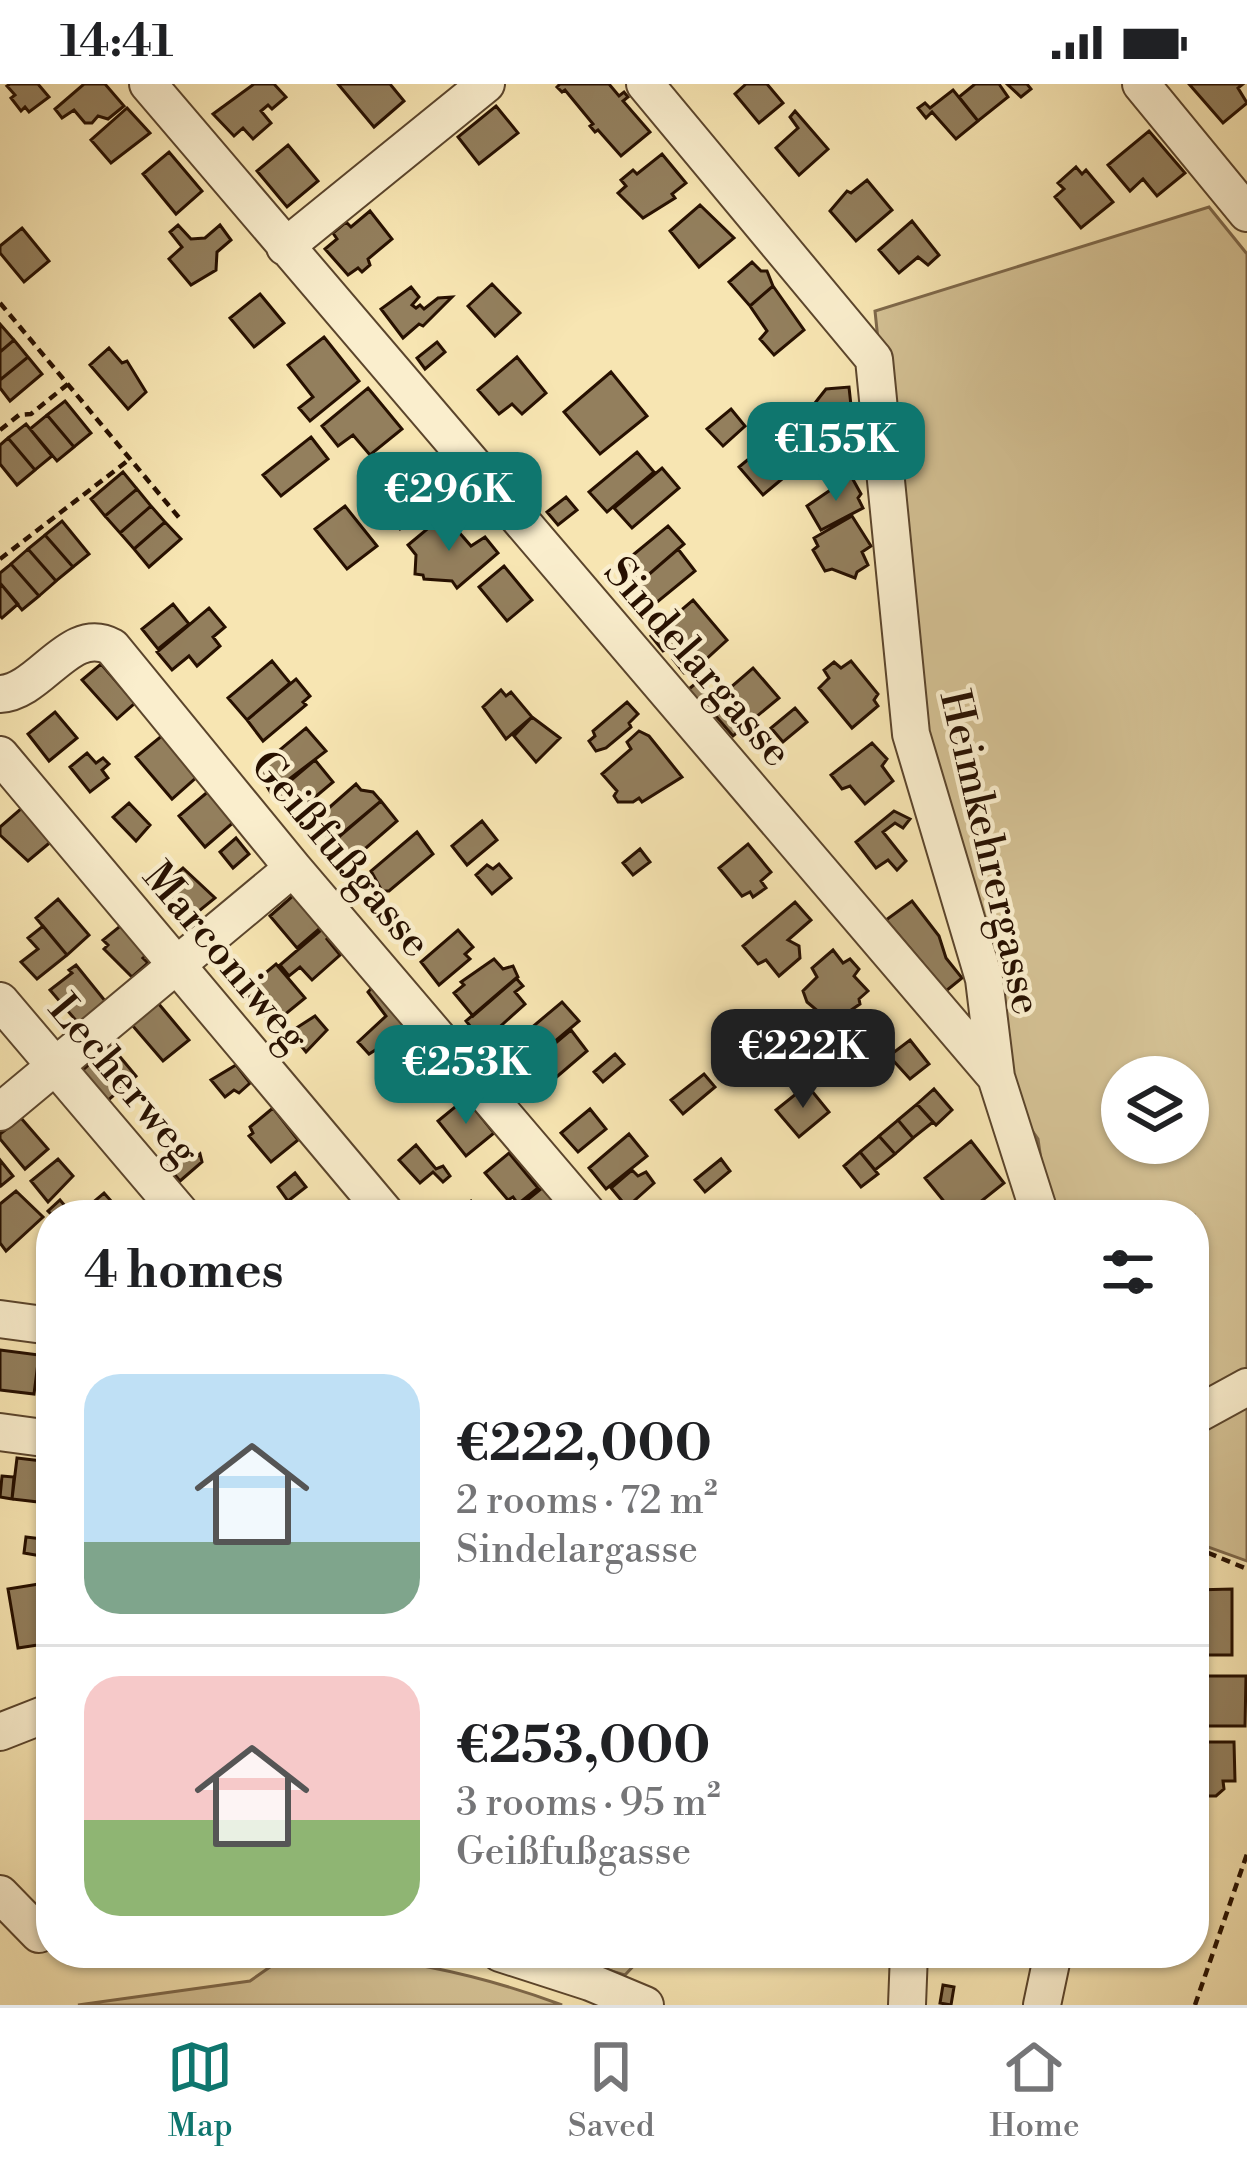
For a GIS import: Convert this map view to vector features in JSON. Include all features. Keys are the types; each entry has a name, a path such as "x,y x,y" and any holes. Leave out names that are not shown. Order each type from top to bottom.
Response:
{"street":[{"name":"Sindelargasse","path":"148,84 996,1077"},
{"path":"285,247 486,84"},
{"name":"Heimkehrergasse","path":"645,84 874,359 911,734 984,979 996,1077 1035,1200"},
{"path":"1141,84 1247,213"},
{"name":"Geißfußgasse","path":"0,694 24,689 80,644 104,642 121,656 293,868 576,1200"},
{"name":"Marconiweg","path":"0,755 373,1200"},
{"path":"0,1112 293,868"},
{"name":"Lecherweg","path":"0,1000 169,1200"},
{"path":"0,1318 36,1323"},
{"path":"1209,1408 1247,1387"},
{"path":"0,1432 36,1437"},
{"path":"1,1733 36,1718"},
{"path":"0,1894 36,1926"},
{"path":"0,1940 36,1935"},
{"path":"547,1968 645,2005"},
{"path":"907,2005 908,1968"},
{"path":"1042,2005 1051,1968"}],"path":[{"path":"0,302 182,520"},
{"path":"0,430 19,415 31,414 68,384"},
{"path":"0,559 130,458"},
{"path":"1209,1553 1247,1569"},
{"path":"1209,1964 1247,1854"},
{"path":"1195,2005 1208,1968"}],"shaded area":[{"path":"1209,207 1247,254 1247,1561 1209,1547 1209,1200 1047,1200 1038,1139 1020,1113 919,733 875,311"},
{"path":"269,1968 432,1968 562,2005 78,2005 250,1981"},
{"path":"601,1968 632,1968 625,1975"}],"building":[{"path":"10,84 38,84 49,97 29,112 25,107 21,111 11,98 15,95"},
{"path":"84,84 105,84 124,106 108,119 98,116 92,123 85,123 74,110 62,118 55,109"},
{"path":"254,84 274,84 286,97 272,109 268,105 261,111 271,123 253,139 243,128 234,136 213,114"},
{"path":"338,84 390,84 404,101 374,127"},
{"path":"609,84 619,96 624,92 628,97 623,101 650,132 621,156 595,132 565,90 557,87"},
{"path":"746,84 767,84 783,103 759,123 735,94"},
{"path":"975,84 999,84 1008,97 978,121 959,97"},
{"path":"1007,84 1027,84 1031,89 1021,97"},
{"path":"1189,84 1243,84 1238,88 1247,103 1223,123"},
{"path":"953,90 978,121 956,139 932,112 926,118 918,108 925,103 930,108"},
{"path":"496,106 518,133 479,164 458,137"},
{"path":"127,108 150,133 111,163 91,140"},
{"path":"795,111 828,149 799,175 776,148 798,128 790,117"},
{"path":"1149,131 1185,173 1157,196 1143,179 1130,191 1108,165"},
{"path":"288,145 318,181 287,207 257,171"},
{"path":"169,152 202,191 176,214 143,174"},
{"path":"662,154 686,183 672,194 675,198 643,218 618,193 626,186 621,180"},
{"path":"1076,167 1082,174 1086,170 1113,202 1081,228 1055,197 1064,189 1058,183"},
{"path":"867,180 892,210 856,241 830,211 847,191 851,193"},
{"path":"700,205 734,238 699,267 670,231"},
{"path":"370,211 392,239 368,259 370,265 362,272 358,268 348,275 325,249 346,222 351,227"},
{"path":"912,221 939,255 928,265 918,257 899,273 879,250"},
{"path":"178,225 191,239 205,238 220,225 231,240 217,252 216,270 191,285 169,259 182,247 170,232"},
{"path":"22,228 49,261 24,282 0,253 0,246"},
{"path":"752,262 767,271 773,286 750,306 729,282"},
{"path":"492,284 520,313 495,336 468,306"},
{"path":"773,286 804,330 774,355 760,339 767,331 750,306"},
{"path":"411,287 419,297 412,305 416,308 452,297 423,326 419,324 403,338 381,309"},
{"path":"260,294 284,323 254,347 230,318"},
{"path":"0,324 14,340 0,352"},
{"path":"324,337 359,381 310,421 299,408 313,397 288,365"},
{"path":"14,340 28,357 0,380 0,352"},
{"path":"437,342 445,352 425,369 417,358"},
{"path":"109,348 122,363 127,361 146,392 128,409 90,365"},
{"path":"28,357 42,374 10,401 0,380"},
{"path":"517,357 546,393 522,414 512,404 499,414 478,390"},
{"path":"611,372 647,416 600,454 564,412"},
{"path":"849,387 852,415 817,419 815,403 826,389"},
{"path":"368,388 402,429 370,455 353,435 338,446 322,426"},
{"path":"65,401 91,433 74,447 47,415"},
{"path":"731,409 745,426 723,446 707,429"},
{"path":"47,415 74,447 57,461 30,429"},
{"path":"847,416 850,438 837,452 820,452 817,419"},
{"path":"26,424 52,456 35,470 8,438"},
{"path":"777,435 800,466 782,479 757,452"},
{"path":"311,437 328,459 281,496 263,475"},
{"path":"8,438 35,470 17,485 0,464 0,445"},
{"path":"637,452 654,472 607,512 589,492"},
{"path":"757,452 782,479 763,495 739,467"},
{"path":"662,468 679,488 632,528 614,508"},
{"path":"123,472 137,489 105,516 91,499"},
{"path":"851,476 863,508 821,530 807,506"},
{"path":"137,489 151,506 120,533 105,516"},
{"path":"400,491 419,513 400,529 381,506"},
{"path":"566,497 577,510 558,525 547,512"},
{"path":"151,506 165,522 134,549 120,533"},
{"path":"345,506 377,546 347,569 315,529"},
{"path":"444,515 471,546 485,537 498,553 457,588 452,581 415,574 416,555 408,545"},
{"path":"852,516 871,546 862,552 868,565 855,578 825,571 813,550 818,546 814,538"},
{"path":"62,521 89,554 73,567 45,535"},
{"path":"165,522 181,539 149,567 134,549"},
{"path":"668,526 684,544 639,583 622,564"},
{"path":"45,535 73,567 56,581 28,549"},
{"path":"28,549 56,581 39,596 11,564"},
{"path":"678,549 695,571 656,603 639,583"},
{"path":"11,564 39,596 22,610 0,583 0,573"},
{"path":"504,566 532,600 507,621 479,587"},
{"path":"0,583 18,604 2,618 0,616"},
{"path":"693,600 727,640 692,672 684,673 670,648 663,651 651,636"},
{"path":"173,604 189,624 158,649 142,629"},
{"path":"209,608 225,627 213,637 220,646 197,666 189,656 172,670 157,652"},
{"path":"272,661 290,683 247,720 228,698"},
{"path":"851,661 878,694 874,700 878,706 852,728 819,688 829,678 824,670 834,662 841,668"},
{"path":"101,664 135,703 117,719 82,680"},
{"path":"753,668 779,698 733,736 708,707"},
{"path":"296,679 310,696 303,702 306,705 263,741 247,720"},
{"path":"700,680 713,698 693,714 679,697"},
{"path":"501,690 506,696 511,692 532,717 506,739 483,707"},
{"path":"627,702 638,714 629,723 631,727 596,751 589,741 595,736 593,731"},
{"path":"795,708 807,722 783,742 771,728"},
{"path":"55,712 77,738 49,761 28,734"},
{"path":"532,717 560,738 536,762 514,736"},
{"path":"306,728 326,751 271,793 257,769"},
{"path":"639,731 649,736 682,777 642,802 639,798 618,802 617,791 602,774 631,749 627,742"},
{"path":"164,734 199,775 172,799 136,757"},
{"path":"872,743 887,759 882,766 893,781 865,804 850,786 842,789 831,775"},
{"path":"87,753 96,763 103,758 109,764 102,770 108,778 90,792 70,767"},
{"path":"315,760 333,782 295,814 277,792"},
{"path":"356,784 381,801 332,842 314,821"},
{"path":"210,790 235,821 205,847 179,816"},
{"path":"381,801 397,821 344,867 327,847"},
{"path":"129,803 150,825 136,841 113,817"},
{"path":"23,807 53,840 28,861 0,835 0,827"},
{"path":"894,811 910,819 903,828 895,823 883,832 906,861 897,870 888,860 876,868 856,842"},
{"path":"482,821 497,840 467,865 452,846"},
{"path":"417,832 433,854 389,891 382,891 371,871"},
{"path":"236,838 249,854 233,868 220,852"},
{"path":"748,844 771,872 761,881 766,888 753,897 750,892 742,896 719,868"},
{"path":"640,849 650,862 633,875 623,863"},
{"path":"499,864 511,878 492,894 476,875 487,865 493,869"},
{"path":"183,868 215,898 183,924 165,903 171,895 163,885"},
{"path":"295,894 325,924 297,948 270,916"},
{"path":"58,899 89,935 67,955 36,918"},
{"path":"912,901 962,978 946,991 886,920"},
{"path":"795,902 811,920 788,940 799,946 800,958 779,976 766,960 758,964 743,946"},
{"path":"124,923 149,953 143,958 148,963 132,977 104,949 108,945 103,940"},
{"path":"327,925 333,933 327,939 340,955 312,980 300,967 289,976 280,965"},
{"path":"43,926 67,955 37,979 21,962 38,949 28,938"},
{"path":"458,930 473,947 465,954 470,959 439,985 421,962"},
{"path":"833,950 843,963 850,959 859,969 854,976 868,991 860,1004 832,1023 807,1002 803,991 817,977 812,968"},
{"path":"494,959 503,969 513,966 518,977 473,1016 454,993 464,985 461,982"},
{"path":"276,964 305,998 272,1025 244,991"},
{"path":"76,965 106,1002 79,1024 50,990"},
{"path":"516,978 523,986 515,992 525,1004 483,1042 466,1021"},
{"path":"377,982 404,1024 394,1034 407,1050 399,1060 385,1044 369,1054 358,1042 386,1016 368,992"},
{"path":"562,1002 579,1021 527,1065 511,1045"},
{"path":"158,1003 189,1040 163,1061 132,1025"},
{"path":"315,1016 327,1030 306,1052 290,1032"},
{"path":"571,1030 587,1051 546,1086 538,1084 526,1091 515,1077"},
{"path":"910,1040 929,1064 910,1079 889,1056"},
{"path":"111,1046 136,1076 105,1103 79,1073"},
{"path":"615,1054 624,1064 603,1082 594,1072"},
{"path":"236,1065 250,1083 225,1097 211,1080"},
{"path":"430,1071 446,1090 436,1098 427,1088 418,1095 411,1088"},
{"path":"704,1074 715,1087 683,1114 671,1100"},
{"path":"807,1085 829,1112 799,1137 776,1110"},
{"path":"934,1089 952,1110 936,1125 917,1104"},
{"path":"466,1098 494,1133 466,1156 438,1121"},
{"path":"917,1104 933,1122 913,1138 898,1120"},
{"path":"273,1108 298,1140 271,1162 249,1136 253,1133 250,1127"},
{"path":"590,1109 606,1129 578,1152 561,1133"},
{"path":"21,1118 48,1149 25,1169 0,1139"},
{"path":"898,1120 913,1138 895,1154 879,1136"},
{"path":"629,1134 647,1156 606,1189 589,1168"},
{"path":"879,1136 895,1154 875,1170 860,1152"},
{"path":"971,1141 1004,1183 983,1200 943,1200 925,1178"},
{"path":"180,1143 194,1159 200,1154 202,1162 180,1181 158,1161"},
{"path":"416,1145 436,1169 443,1166 450,1176 443,1182 433,1172 420,1183 399,1160"},
{"path":"860,1152 878,1174 861,1187 844,1166"},
{"path":"509,1153 538,1188 523,1200 508,1200 485,1173"},
{"path":"58,1159 73,1176 50,1200 31,1181"},
{"path":"721,1159 730,1171 705,1192 695,1180"},
{"path":"0,1160 13,1176 1,1186 0,1184"},
{"path":"632,1170 638,1176 646,1172 654,1183 635,1200 621,1200 611,1188"},
{"path":"295,1173 306,1187 287,1200 278,1187"},
{"path":"542,1188 552,1200 527,1200"},
{"path":"16,1191 36,1210 36,1223 6,1251 0,1243 0,1204"},
{"path":"0,1350 36,1355 34,1394 0,1390"},
{"path":"17,1458 36,1460 36,1502 12,1499"},
{"path":"2,1476 14,1477 12,1499 0,1497"},
{"path":"26,1537 36,1538 36,1555 24,1553"},
{"path":"36,1584 36,1645 18,1648 8,1589"},
{"path":"1232,1589 1232,1655 1209,1655 1209,1590"},
{"path":"1209,1676 1246,1676 1245,1726 1209,1726"},
{"path":"1209,1742 1234,1742 1235,1781 1223,1781 1224,1789 1209,1796"},
{"path":"943,1985 954,1987 951,2005 940,2003"}]}
